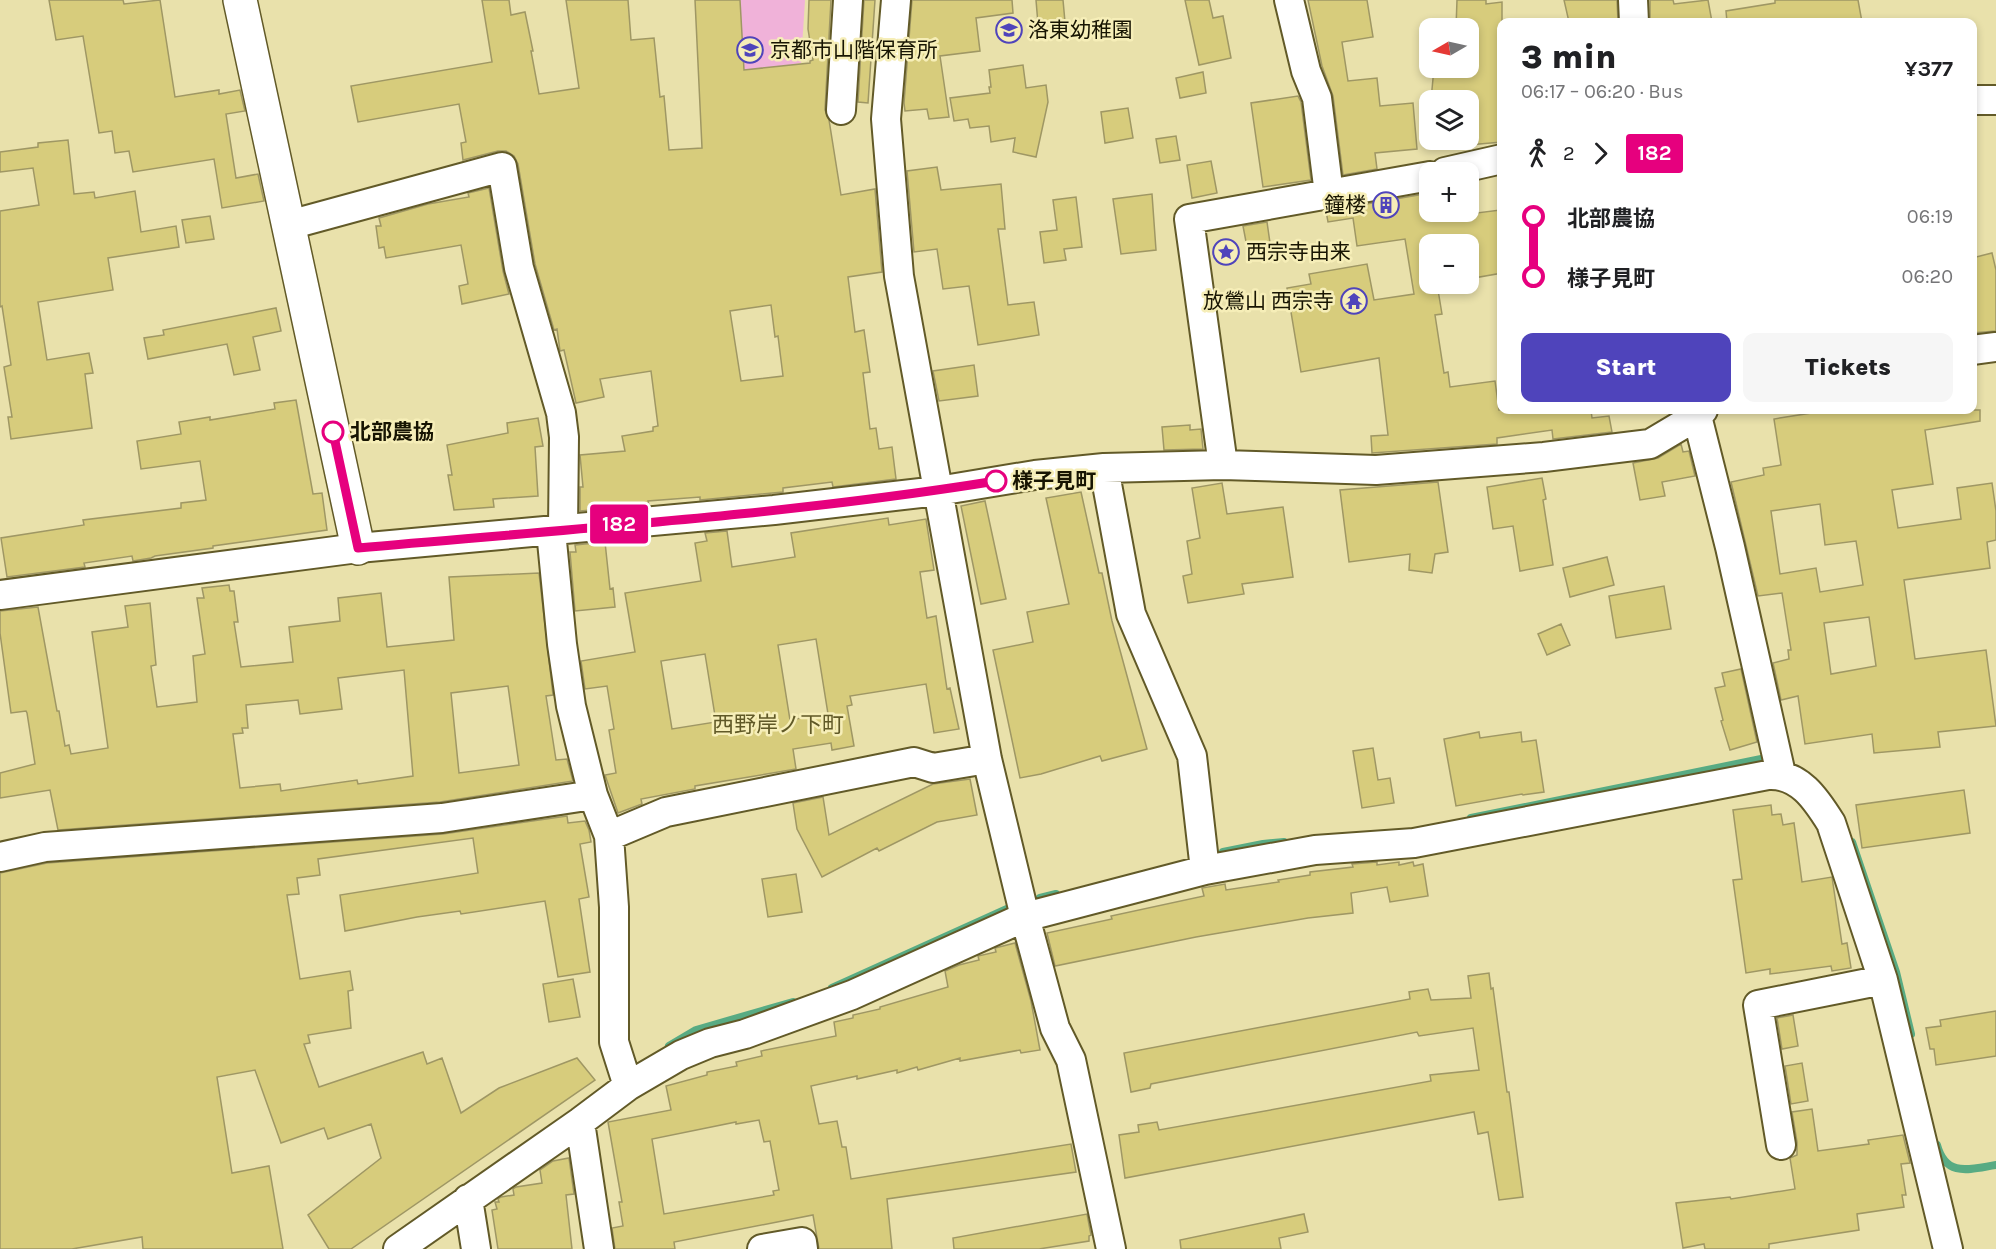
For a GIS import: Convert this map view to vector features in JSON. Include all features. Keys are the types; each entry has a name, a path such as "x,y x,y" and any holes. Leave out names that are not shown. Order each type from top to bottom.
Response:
{"street":[{"path":"240,0 358,548"},
{"path":"842,110 848,0"},
{"path":"896,0 886,119 899,276 987,759 1025,917 1055,1028 1071,1060 1111,1249"},
{"path":"1289,0 1306,71 1317,98 1329,194"},
{"path":"1634,0 1634,18"},
{"path":"1977,99 1996,100"},
{"path":"1479,164 1497,160"},
{"path":"289,225 502,167 519,268 561,413 564,437 557,530 562,644 571,706 593,795 609,836 614,907 614,1042 628,1086"},
{"path":"1223,465 1189,219 1419,178"},
{"path":"1977,349 1996,347"},
{"path":"0,595 358,548 774,510 1104,468 1223,465 1376,470 1544,457 1650,444 1696,414"},
{"path":"1702,414 1779,762 1816,800 1832,823 1883,980 1948,1249"},
{"path":"1104,468 1131,614 1192,756 1205,870"},
{"path":"609,836 666,812 914,762 933,768 987,759"},
{"path":"398,1249 628,1086 681,1055 852,995 1025,917 1205,870 1315,850 1414,843 1768,775 1779,762"},
{"path":"0,857 56,846 442,818 593,795"},
{"path":"1781,1145 1758,1005 1883,980"},
{"path":"580,1122 599,1249"},
{"path":"468,1199 476,1249"},
{"path":"762,1249 802,1242 803,1249"}],"shaded area":[{"path":"740,0 805,0 801,63 744,73"}],"building":[{"path":"49,0 123,0 124,4 160,0 175,97 219,90 219,94 240,90 245,111 226,114 236,178 258,174 264,201 222,208 214,159 133,172 129,151 115,153 112,131 99,133 83,36 56,40"},
{"path":"482,0 509,0 511,15 525,12 539,94 579,88 566,0 628,0 631,40 654,38 660,97 664,96 669,150 702,148 695,0 740,0 744,70 810,63 813,60 808,29 809,0 831,0 825,110 829,120 841,195 875,189 882,272 848,277 855,332 864,330 870,372 863,373 870,429 876,428 879,449 892,447 896,479 833,487 832,482 783,488 783,492 700,500 700,497 648,501 649,505 580,511 580,487 583,487 580,455 625,451 622,436 653,431 653,427 658,426 651,371 600,379 604,397 576,403 564,350 560,351 557,329 554,330 535,264 518,164 514,156 506,151 463,160 461,143 466,142 459,104 358,122 351,86 492,62","holes":["771,305 775,337 778,336 783,376 741,381 730,311"]},
{"path":"864,0 875,0 868,103 858,102"},
{"path":"912,0 1012,0 1013,13 976,18 980,51 940,56 949,117 929,119 927,109 905,111"},
{"path":"1036,0 1063,0 1065,22 1038,24"},
{"path":"1185,0 1209,0 1213,18 1223,16 1231,58 1199,65"},
{"path":"1308,0 1367,0 1373,37 1342,42 1348,81 1377,78 1380,106 1413,103 1417,149 1375,153 1377,169 1343,175 1333,96 1322,66"},
{"path":"1457,0 1486,0 1486,4 1502,2 1502,18 1497,18 1497,142 1479,144 1479,90 1432,90 1433,78 1479,78 1479,18 1456,18"},
{"path":"1564,0 1617,0 1618,18 1568,18"},
{"path":"1650,0 1673,0 1674,4 1708,0 1711,18 1650,18"},
{"path":"1775,0 1858,0 1861,18 1727,18 1726,11 1775,3"},
{"path":"1023,65 1026,88 1046,85 1048,102 1036,157 1013,152 1015,138 991,142 989,126 970,128 968,119 954,121 950,98 990,93 989,70"},
{"path":"1203,72 1206,93 1180,98 1176,78"},
{"path":"1298,96 1301,102 1311,180 1263,187 1251,103"},
{"path":"1128,108 1133,138 1105,143 1101,112"},
{"path":"1176,136 1180,160 1160,163 1156,139"},
{"path":"68,140 74,194 94,192 95,198 135,191 141,232 176,226 179,247 108,258 113,290 38,302 47,360 89,353 93,373 85,374 92,428 11,439 8,417 12,417 4,367 11,365 2,306 0,307 0,211 39,205 33,168 0,172 0,152 38,147 38,143"},
{"path":"1211,161 1217,193 1192,198 1187,165"},
{"path":"937,167 941,190 1001,184 1005,229 998,229 1008,305 1034,302 1039,335 978,345 969,286 943,289 937,249 914,252 907,171"},
{"path":"489,188 509,294 462,304 459,286 468,284 461,245 386,258 384,247 379,248 376,226 381,226 379,218 428,204 469,197 468,193"},
{"path":"1152,194 1156,250 1121,254 1113,199"},
{"path":"1419,195 1419,222 1479,222 1479,213 1497,210 1497,274 1479,277 1479,234 1419,234 1419,294 1439,294 1442,314 1435,315 1444,373 1448,372 1450,387 1495,381 1497,414 1592,414 1592,418 1609,416 1612,432 1553,439 1552,430 1497,438 1497,444 1372,453 1371,436 1388,435 1379,358 1301,372 1287,288 1311,284 1309,274 1367,264 1374,300 1414,294 1405,239 1357,246 1353,218 1328,222 1326,211"},
{"path":"1076,197 1082,247 1064,249 1066,260 1044,263 1040,232 1057,230 1053,200"},
{"path":"210,216 214,239 186,243 182,220"},
{"path":"1267,222 1270,243 1247,247 1243,226"},
{"path":"1992,253 1996,270 1996,331 1977,333 1977,257"},
{"path":"276,308 281,331 253,337 260,370 234,375 227,344 148,359 144,338 164,335 163,330"},
{"path":"974,365 978,396 939,401 933,371"},
{"path":"296,400 313,494 322,493 327,530 213,546 213,548 133,561 132,556 84,563 85,567 7,577 1,538 84,525 83,520 181,508 181,503 206,500 200,461 141,469 137,441 181,434 179,422 210,417 210,420 275,409 274,403"},
{"path":"1977,410 1980,410 1980,421 1925,430 1933,484 1892,490 1898,528 1961,519 1957,488 1992,483 1996,511 1996,540 1987,542 1990,568 1904,580 1915,659 1986,650 1996,726 1938,732 1940,747 1874,753 1872,734 1805,744 1798,696 1781,700 1773,663 1789,659 1788,650 1791,650 1782,593 1758,596 1731,482 1764,475 1763,468 1781,465 1774,419 1805,414 1977,414","holes":["1820,504 1825,545 1856,541 1863,585 1820,592 1816,568 1780,574 1771,511","1869,617 1876,666 1831,674 1824,623"]},
{"path":"538,418 543,446 535,447 538,496 493,499 494,507 454,510 448,475 452,475 447,445 508,433 507,423"},
{"path":"1190,425 1190,430 1201,429 1203,449 1164,450 1162,427"},
{"path":"1681,444 1683,452 1689,451 1695,476 1662,482 1665,496 1640,500 1633,463 1658,458"},
{"path":"1542,478 1553,565 1520,571 1513,526 1493,529 1487,487"},
{"path":"1438,482 1448,552 1435,554 1432,573 1409,570 1410,554 1349,562 1340,490"},
{"path":"1222,483 1227,514 1283,507 1293,577 1242,584 1244,594 1188,603 1183,576 1192,574 1187,541 1200,538 1192,488"},
{"path":"1081,492 1099,573 1102,573 1112,621 1147,749 1102,761 1100,756 1020,778 993,650 1033,642 1027,612 1069,604 1046,498"},
{"path":"985,501 1006,599 981,604 961,506"},
{"path":"888,518 889,525 926,519 934,570 920,572 927,618 936,616 947,689 950,688 959,729 934,733 926,684 850,696 852,705 847,706 854,746 832,750 831,743 793,749 796,769 695,786 695,789 641,799 642,804 618,813 605,775 616,773 609,730 614,729 607,686 585,689 581,661 635,652 625,593 701,581 695,543 707,541 705,533 727,531 732,567 795,557 791,533","holes":["816,639 828,714 790,720 778,645","705,654 716,722 672,729 661,661"]},
{"path":"605,542 610,589 613,588 615,607 575,611 570,552 576,552 575,545"},
{"path":"1607,557 1614,585 1570,597 1563,568"},
{"path":"539,573 553,695 546,696 556,760 567,759 573,781 440,802 58,830 50,790 0,798 0,773 35,764 27,713 26,711 11,713 0,633 0,611 38,607 57,711 59,711 65,746 69,745 71,754 108,748 92,632 128,627 125,606 150,603 156,665 151,666 157,707 197,702 193,656 205,654 197,598 204,598 202,588 229,585 230,591 234,591 238,622 234,622 241,667 293,662 289,627 340,621 338,598 381,593 387,647 454,640 449,577","holes":["404,670 413,776 358,784 357,780 281,791 280,784 240,788 233,734 243,733 242,728 248,728 246,705 298,700 300,714 342,709 338,678","508,686 519,765 459,773 451,693"]},
{"path":"1664,586 1671,629 1616,638 1609,596"},
{"path":"1561,624 1570,645 1547,655 1538,634"},
{"path":"1741,669 1757,742 1730,750 1721,721 1723,720 1715,688 1725,686 1722,673"},
{"path":"1479,732 1480,738 1521,732 1522,742 1536,740 1544,792 1456,806 1444,739"},
{"path":"1373,748 1378,780 1390,778 1394,803 1362,808 1353,751"},
{"path":"970,779 977,815 937,822 879,851 877,848 822,877 797,829 793,803 823,797 829,835 933,784"},
{"path":"1964,790 1970,833 1862,848 1856,805"},
{"path":"1771,805 1772,815 1781,814 1783,825 1794,823 1802,882 1832,877 1842,944 1847,943 1851,968 1832,971 1831,966 1770,974 1770,969 1746,973 1733,880 1742,879 1733,810"},
{"path":"567,816 568,823 585,821 591,842 580,844 589,897 579,899 590,972 558,977 545,901 461,914 460,911 417,917 345,931 340,895 478,873 473,838 318,859 320,875 297,878 299,894 287,895 300,979 350,971 353,990 348,991 351,1028 308,1035 310,1043 304,1044 319,1087 423,1052 427,1064 442,1058 461,1113 499,1088 577,1058 595,1080 351,1249 329,1249 308,1215 381,1158 371,1124 328,1139 324,1128 281,1143 255,1070 217,1077 232,1173 269,1166 283,1249 143,1249 142,1237 72,1249 0,1249 0,873 47,863 443,834"},
{"path":"1377,862 1377,865 1399,862 1399,865 1413,862 1414,866 1423,864 1428,896 1390,902 1387,887 1351,893 1353,913 1308,918 1196,937 1055,966 1047,933 1112,919 1111,916 1204,896 1202,888 1225,884 1226,890 1279,882 1278,880 1310,875 1310,872 1353,867 1352,864"},
{"path":"796,874 802,912 768,917 762,879"},
{"path":"1015,943 1031,1001 1040,1050 1021,1053 1020,1050 960,1061 960,1058 918,1070 917,1067 897,1073 897,1070 857,1079 857,1076 811,1086 819,1124 837,1121 842,1147 846,1147 851,1179 1071,1144 1076,1172 887,1199 892,1249 819,1249 813,1215 674,1242 675,1249 615,1249 612,1228 623,1226 619,1202 622,1202 608,1122 671,1110 666,1086 707,1075 707,1072 737,1066 736,1062 762,1056 761,1051 836,1036 834,1022 948,987 945,971 979,960 978,956 996,952 995,948","holes":["759,1120 764,1142 770,1141 779,1190 773,1191 774,1195 664,1214 652,1139 736,1122 736,1124"]},
{"path":"1489,973 1507,1092 1509,1092 1523,1197 1499,1200 1488,1132 1478,1134 1474,1112 1125,1178 1119,1135 1139,1132 1138,1125 1157,1122 1159,1130 1431,1081 1430,1075 1479,1070 1473,1028 1419,1036 1417,1032 1151,1084 1150,1088 1131,1092 1124,1053 1410,999 1409,992 1428,989 1431,1000 1471,998 1468,976"},
{"path":"573,979 580,1017 549,1022 543,984"},
{"path":"1996,1011 1996,1056 1936,1065 1934,1049 1930,1049 1926,1028 1941,1026 1940,1020"},
{"path":"1793,1015 1798,1046 1782,1049 1777,1018"},
{"path":"1802,1063 1808,1101 1791,1104 1785,1066"},
{"path":"1812,1109 1818,1151 1869,1144 1868,1140 1903,1135 1910,1163 1901,1164 1906,1195 1902,1195 1904,1207 1857,1214 1859,1230 1769,1244 1769,1249 1705,1249 1704,1244 1683,1248 1676,1203 1730,1197 1731,1199 1795,1189 1790,1158 1797,1155 1797,1142 1792,1112"},
{"path":"569,1158 574,1194 566,1195 572,1249 498,1249 492,1210 497,1209 495,1202 499,1202 498,1199 501,1197 514,1195 513,1189 516,1187 542,1183 540,1170 553,1161"},
{"path":"1087,1214 1091,1235 1089,1241 1039,1249 954,1249 953,1238"},
{"path":"1304,1214 1308,1232 1279,1238 1281,1249 1181,1249 1180,1240"}],"waterway":[{"path":"1471,818 1766,758 1771,759"},
{"path":"1223,852 1284,842"},
{"path":"1852,842 1896,972 1911,1034"},
{"path":"1040,898 1056,894"},
{"path":"832,988 1007,909"},
{"path":"669,1046 696,1030 793,1002"},
{"path":"1937,1145 1946,1163 1953,1167 1968,1169 1996,1165"}],"bus line":[{"name":"182","path":"333,432 358,548 774,510 996,481"}],"place":[{"name":"洛東幼稚園","path":"1009,30"},
{"name":"京都市山階保育所","path":"750,50"},
{"name":"鐘楼","path":"1386,205"},
{"name":"西宗寺由来","path":"1226,252"},
{"name":"放鶯山 西宗寺","path":"1354,301"},
{"name":"北部農協","path":"333,432"},
{"name":"様子見町","path":"996,481"}],"district":[{"name":"西野岸ノ下町","path":"778,724"}]}
